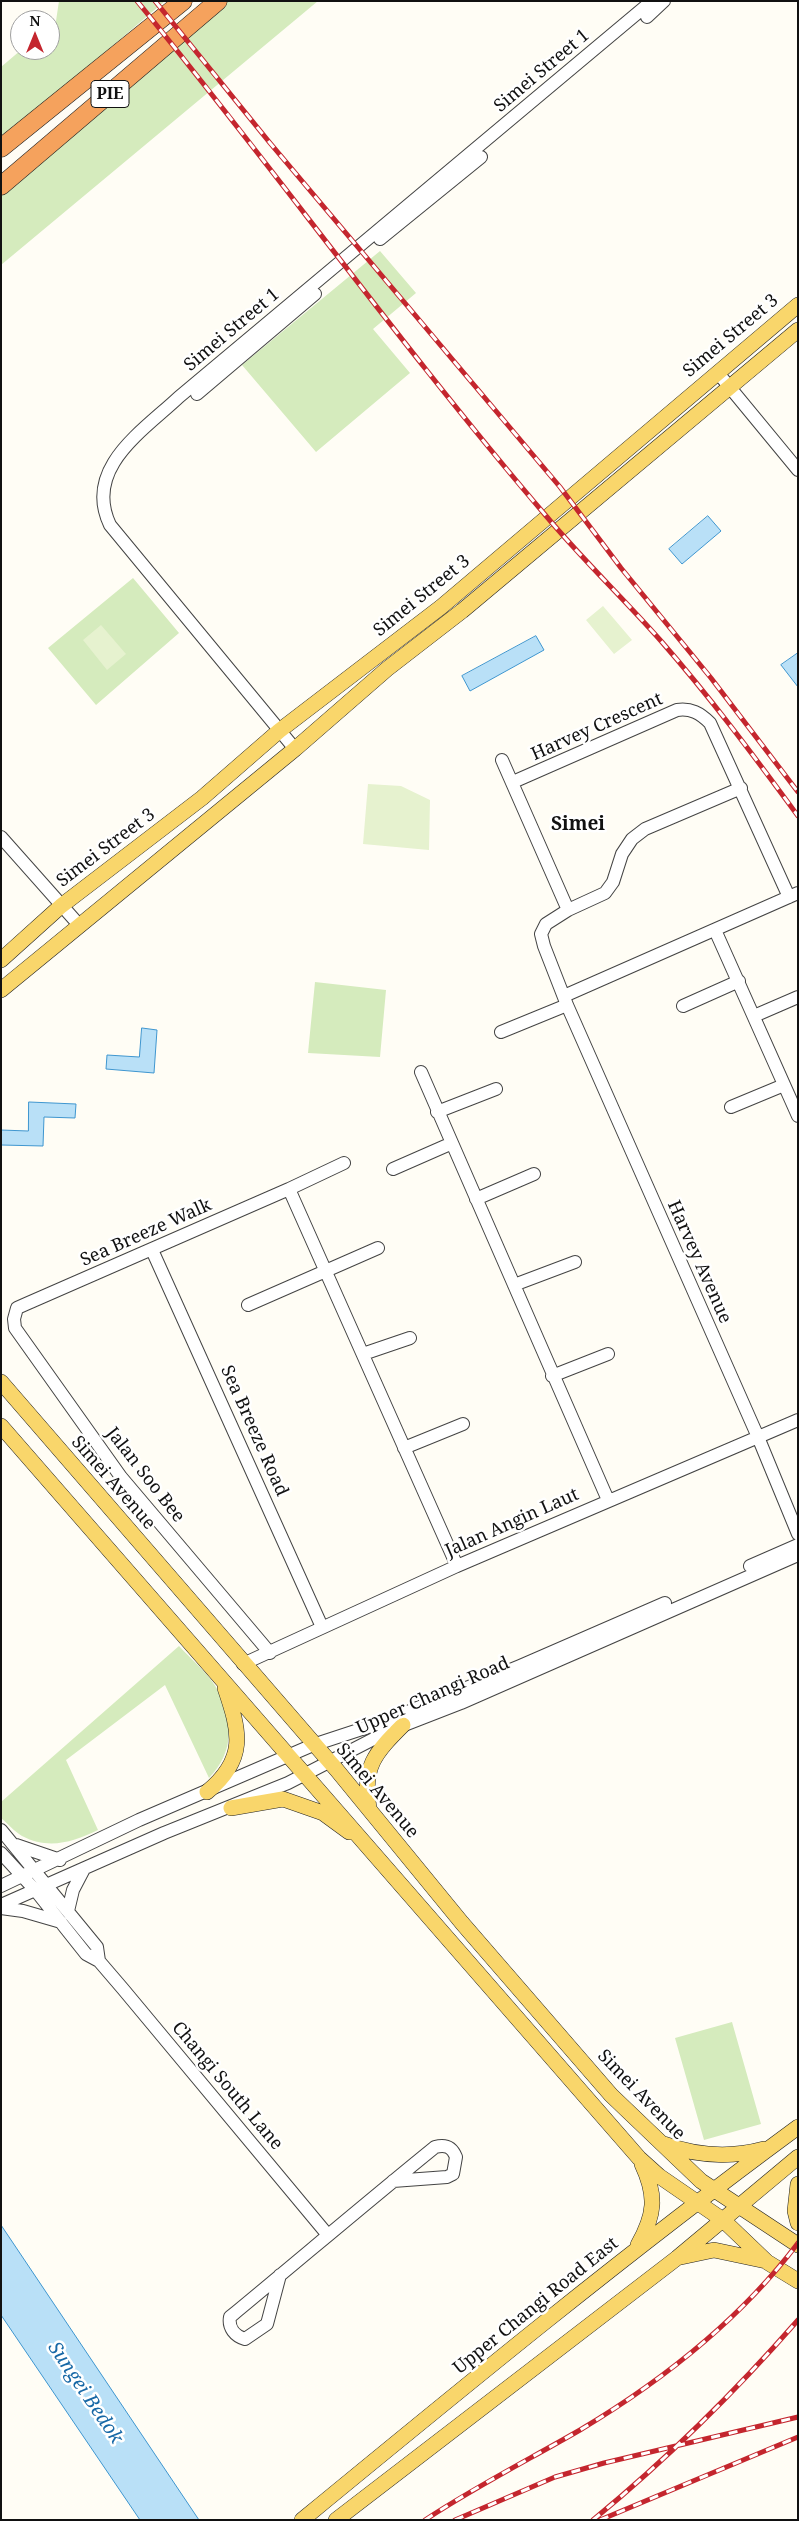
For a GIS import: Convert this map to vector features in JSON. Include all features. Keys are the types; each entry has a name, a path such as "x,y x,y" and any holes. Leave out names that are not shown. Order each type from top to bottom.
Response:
{"highway":[{"name":"PIE","path":"1,148 183,1"},
{"name":"PIE","path":"1,186 218,1"}],"main road":[{"name":"Simei Street 3","path":"1,960 61,906 202,798 283,729 441,607 798,305"},
{"name":"Simei Street 3","path":"1,990 298,746 387,669 462,611 798,330"},
{"path":"17,947 32,947 42,956"},
{"name":"Simei Avenue","path":"1,1382 313,1745 330,1762 456,1916 622,2107 658,2142 713,2190 798,2245"},
{"path":"1,1426 223,1682 374,1851 639,2158 696,2204 723,2220 768,2262 798,2282"},
{"path":"207,1792 222,1776 235,1754 238,1744 237,1723 223,1682"},
{"path":"369,1810 366,1788 368,1772 373,1758 403,1725"},
{"path":"231,1808 283,1799 299,1803 323,1813 374,1851"},
{"name":"Upper Changi Road East","path":"302,2520 498,2359 634,2251 798,2127"},
{"path":"658,2142 692,2153 713,2156 749,2153 770,2148"},
{"path":"336,2520 677,2258 798,2157"},
{"path":"634,2251 648,2227 653,2203 652,2189 639,2158"},
{"path":"798,2184 795,2210 798,2223"},
{"path":"677,2258 714,2250 768,2262"}],"street":[{"name":"Simei Street 1","path":"298,746 110,525 104,513 102,498 106,473 118,455 179,397 652,1"},
{"name":"Simei Street 1","path":"283,729 117,520 112,510 110,498 114,476 124,461 185,404 383,236 430,200 664,1"},
{"path":"718,373 798,470"},
{"name":"Harvey Crescent","path":"513,782 677,710 686,709 703,716 710,723 794,895"},
{"path":"502,760 568,910"},
{"path":"566,1000 544,946 541,934 546,924 568,910 605,893 613,882 622,854 632,839 644,829 741,788"},
{"name":"Simei Street 3","path":"1,837 80,926"},
{"path":"501,1032 715,930 794,895"},
{"path":"715,930 784,1085 795,1101 798,1116"},
{"path":"683,1006 739,981"},
{"path":"754,1016 798,997"},
{"name":"Harvey Avenue","path":"566,1000 758,1437 798,1534"},
{"path":"420,1072 608,1500"},
{"path":"731,1107 784,1085"},
{"path":"437,1112 496,1089"},
{"path":"393,1169 450,1144"},
{"name":"Sea Breeze Walk","path":"16,1308 152,1250 344,1163"},
{"path":"476,1199 534,1174"},
{"path":"289,1189 457,1566"},
{"path":"248,1305 378,1248"},
{"name":"Sea Breeze Road","path":"152,1250 322,1627"},
{"path":"514,1285 575,1262"},
{"name":"Jalan Soo Bee","path":"16,1308 15,1328 121,1477 270,1653"},
{"path":"363,1354 410,1338"},
{"path":"552,1376 608,1354"},
{"name":"Jalan Angin Laut","path":"243,1664 457,1566 798,1420"},
{"path":"404,1448 463,1424"},
{"name":"Upper Changi Road","path":"1,1886 60,1860 139,1820 313,1745 383,1722 520,1666 798,1546"},
{"name":"Upper Changi Road","path":"1,1906 164,1833 231,1808 307,1775 403,1725 461,1703 798,1555"},
{"name":"Changi South Lane","path":"1,1830 16,1845 97,1947 100,1961"},
{"path":"16,1845 60,1860"},
{"name":"Changi South Lane","path":"1,1853 36,1891 86,1954 100,1961 327,2234"},
{"path":"68,1911 73,1890 84,1869"},
{"path":"1,1906 61,1922"},
{"path":"280,2275 267,2324 245,2339 234,2333 229,2322 230,2317 280,2275 296,2263 327,2234 435,2147 442,2145 448,2147 456,2157 453,2174 447,2178 393,2181"}],"green space":[{"path":"59,1 165,1 1,141 1,67 10,59 60,60 60,10 58,10"},
{"path":"222,1 318,1 1,265 1,189"},
{"path":"380,251 416,293 373,329 410,373 316,452 242,365"},
{"path":"133,578 179,633 96,705 48,648"},
{"path":"603,606 632,640 614,654 586,620"},
{"path":"101,625 126,654 107,670 83,640"},
{"path":"368,784 401,786 430,800 429,850 363,844"},
{"path":"315,982 386,990 380,1057 308,1053"},
{"path":"179,1646 205,1672 214,1684 226,1713 229,1735 227,1746 217,1768 209,1778 165,1685 66,1760 98,1830 70,1841 42,1843 22,1836 1,1818 1,1802"},
{"path":"732,2022 761,2124 704,2140 675,2038"}],"water":[{"path":"708,516 721,531 682,564 669,549"},
{"path":"536,636 544,650 470,691 462,676"},
{"path":"798,653 798,687 781,665"},
{"path":"142,1028 157,1030 154,1073 106,1069 107,1055 139,1057"},
{"path":"29,1102 76,1104 75,1118 44,1117 43,1146 1,1145 1,1130 28,1131"},
{"name":"Sungei Bedok","path":"1,2225 199,2520 140,2520 1,2315"}],"railway":[{"path":"137,1 442,390 561,533 679,662 798,816"},
{"path":"155,1 270,143 560,487 621,568 711,678 798,792"},
{"path":"425,2520 482,2485 580,2430 670,2370 751,2298 798,2243"},
{"path":"593,2520 700,2424 798,2320"},
{"path":"455,2520 555,2477 604,2463 798,2417"},
{"path":"600,2520 798,2437"}],"district":[{"name":"Simei","path":"578,825"}]}
